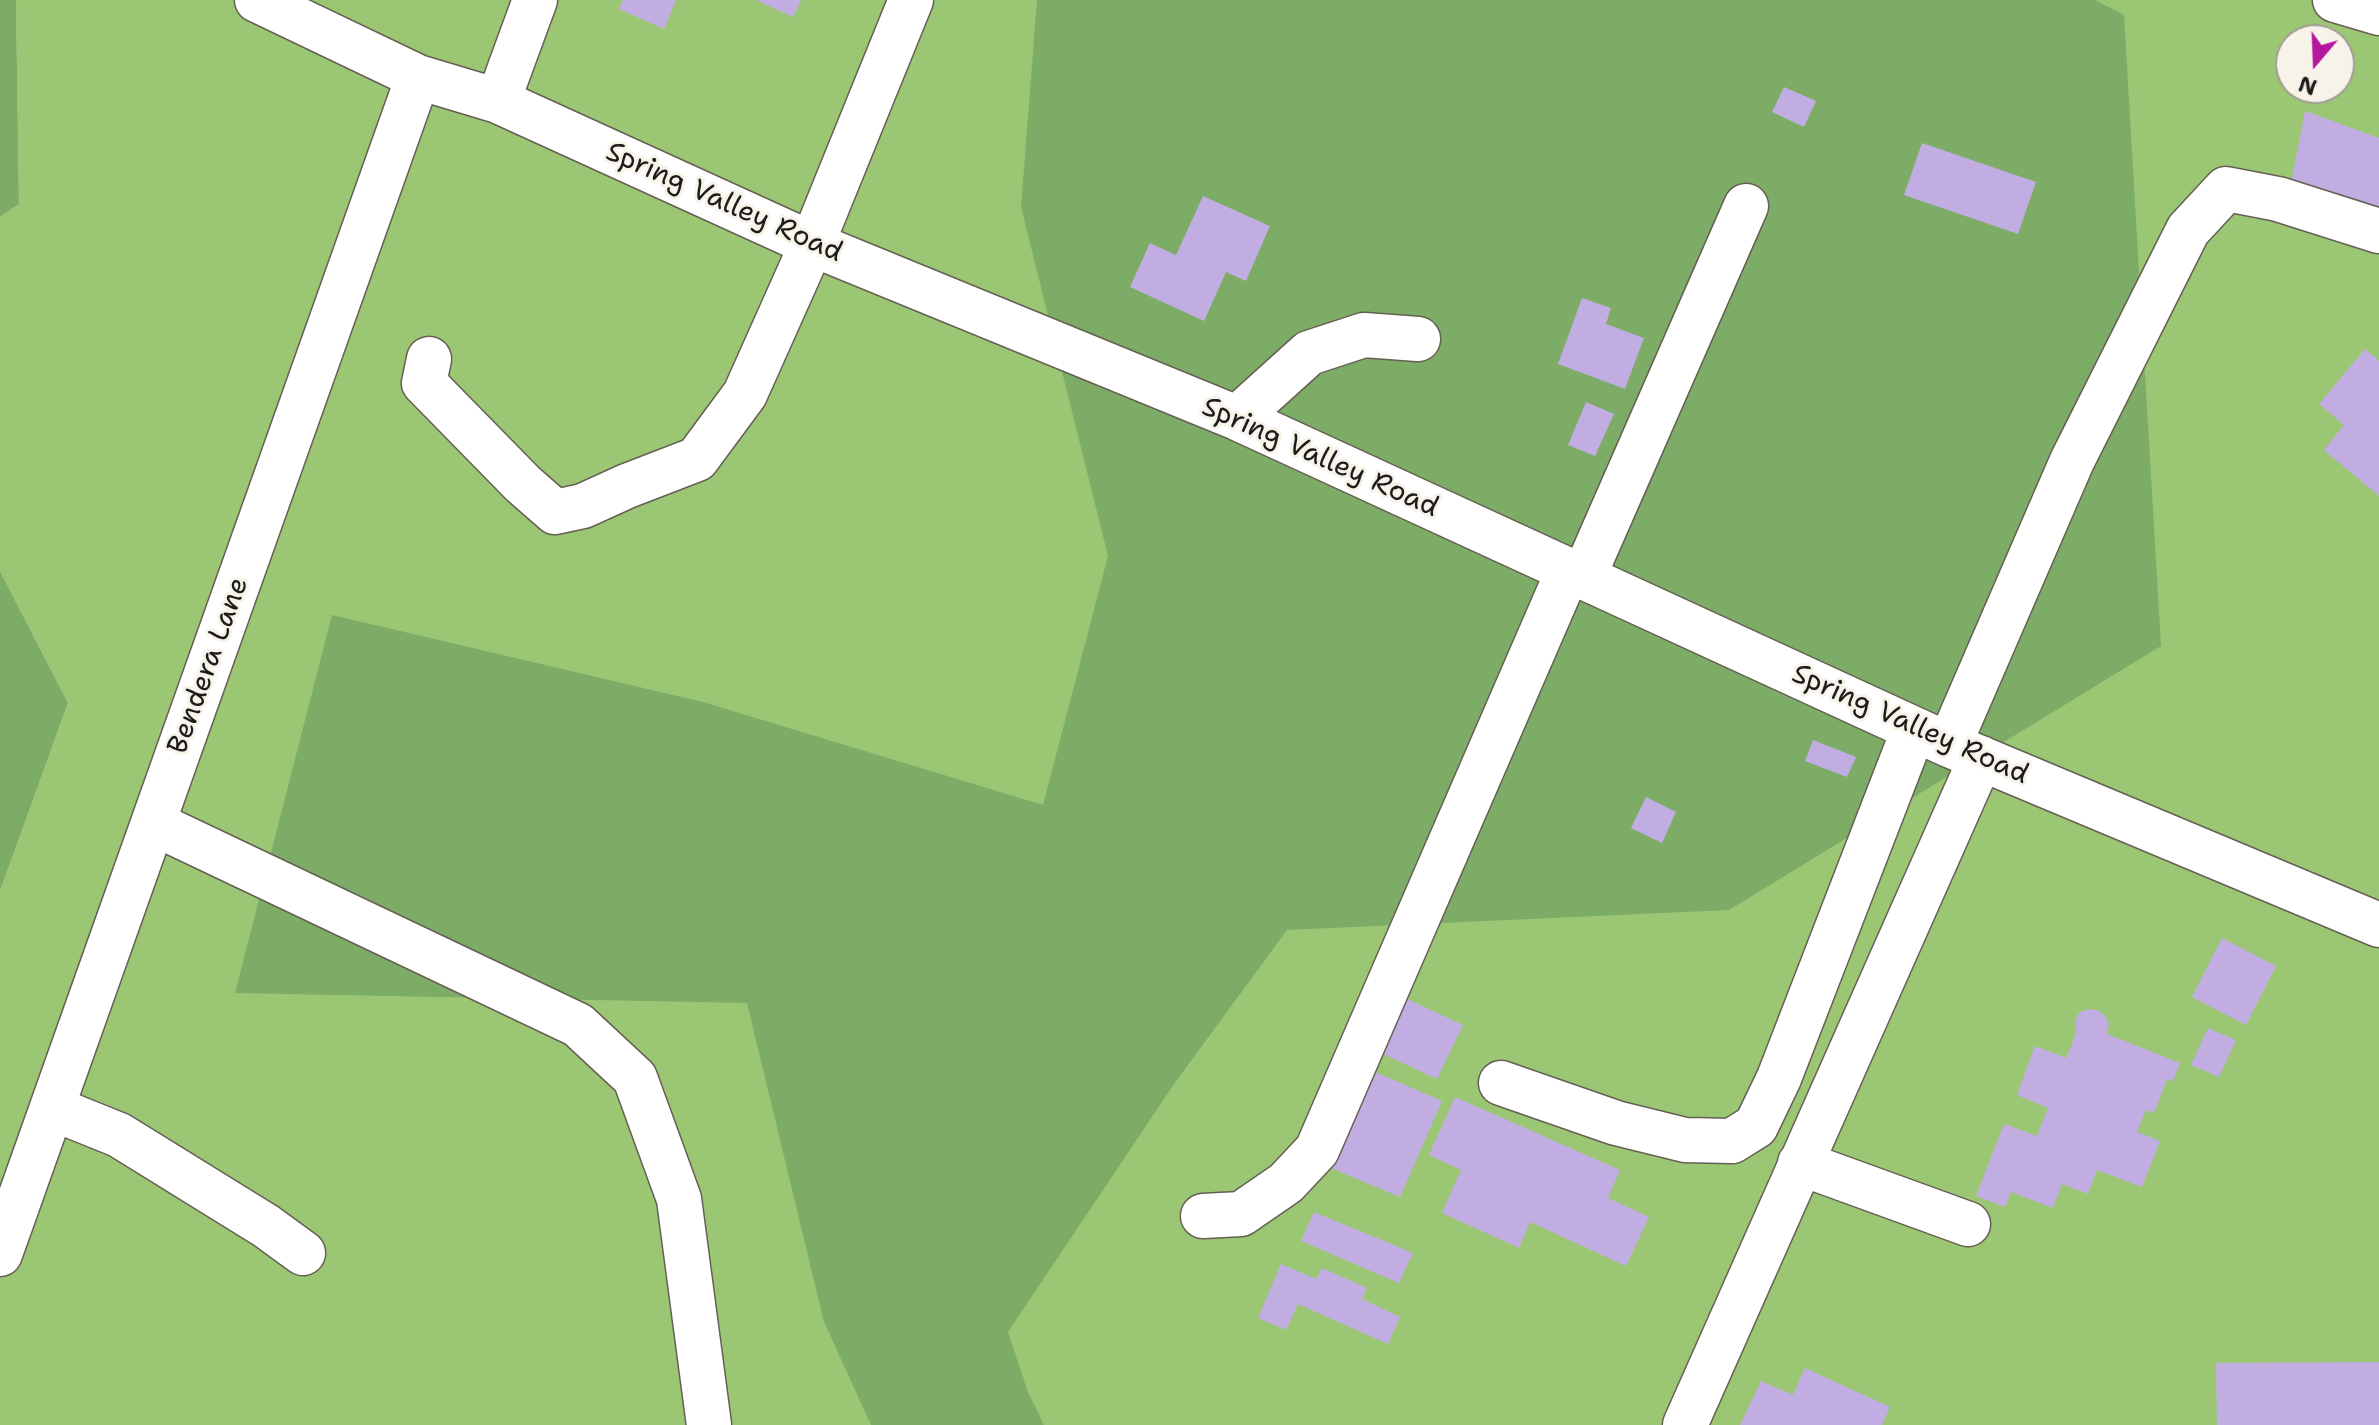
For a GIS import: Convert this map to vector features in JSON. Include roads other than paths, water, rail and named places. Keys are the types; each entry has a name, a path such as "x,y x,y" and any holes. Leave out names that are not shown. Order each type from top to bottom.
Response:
{"street":[{"name":"Spring Valley Road","path":"257,0 418,77 498,101 812,244 1237,418 1948,744 2379,925"},
{"path":"498,101 535,0"},
{"path":"429,359 424,383 523,484 555,512 583,506 697,459 745,394 812,244 911,0"},
{"path":"2335,0 2379,13"},
{"name":"Bendera Lane","path":"0,1254 418,77"},
{"path":"1501,1083 1616,1123 1685,1140 1732,1141 1756,1126 1948,744 2072,461 2188,230 2226,189 2278,199 2379,231"},
{"path":"1203,1216 1241,1214 1286,1183 1317,1150 1575,574 1746,206"},
{"path":"1237,418 1309,353 1364,335 1418,339"},
{"path":"1685,1425 1800,1163 1948,744"},
{"path":"153,823 578,1025 635,1078 679,1199 709,1425"},
{"path":"52,1108 119,1135 266,1226 303,1253"},
{"path":"1800,1163 1968,1224"}]}
